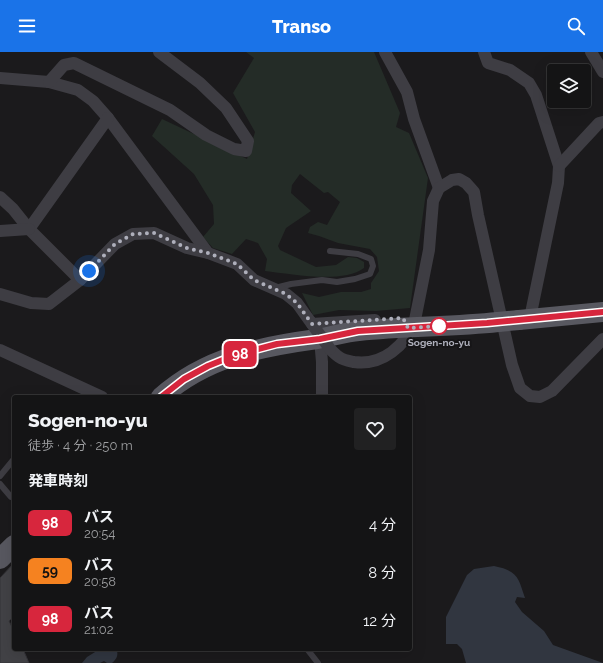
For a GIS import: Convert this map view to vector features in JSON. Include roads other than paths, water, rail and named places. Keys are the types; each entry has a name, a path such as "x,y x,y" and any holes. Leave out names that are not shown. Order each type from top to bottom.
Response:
{"main road":[{"path":"164,395 190,376 208,366 235,355 277,344 358,331 498,322 603,312"},
{"path":"0,559 12,547"}],"street":[{"path":"49,82 64,65 74,64 170,110 206,135 234,149 246,151 248,141 226,108 200,83 159,52"},
{"path":"385,52 407,92 414,119 439,188"},
{"path":"484,52 488,63 510,70 529,83 536,95 559,166 558,183 525,319"},
{"path":"591,52 603,72"},
{"path":"0,78 49,82 78,90 93,100 208,253"},
{"path":"29,229 108,118"},
{"path":"559,166 599,123 603,122"},
{"path":"0,294 31,303 49,304 80,280 115,244 133,234 154,233 187,248 208,253 237,264 254,280 286,294 297,303 321,337 340,358 362,363 372,362 390,354 398,347 410,328 429,250 433,201 439,188 452,180 459,179 466,183 474,192 479,222 512,365 520,388 530,396 540,397 552,391 603,339"},
{"path":"0,197 14,209 29,229 80,280"},
{"path":"0,231 29,229"},
{"path":"321,337 322,395"},
{"path":"0,350 98,395"}],"lane":[{"path":"274,288 322,280 337,282 355,279 370,274 373,266 371,259 358,254 330,251"},
{"path":"0,476 12,461"},
{"path":"0,484 12,497"},
{"path":"309,651 318,663"}],"place":[{"name":"Sogen-no-yu","path":"439,326"}]}
